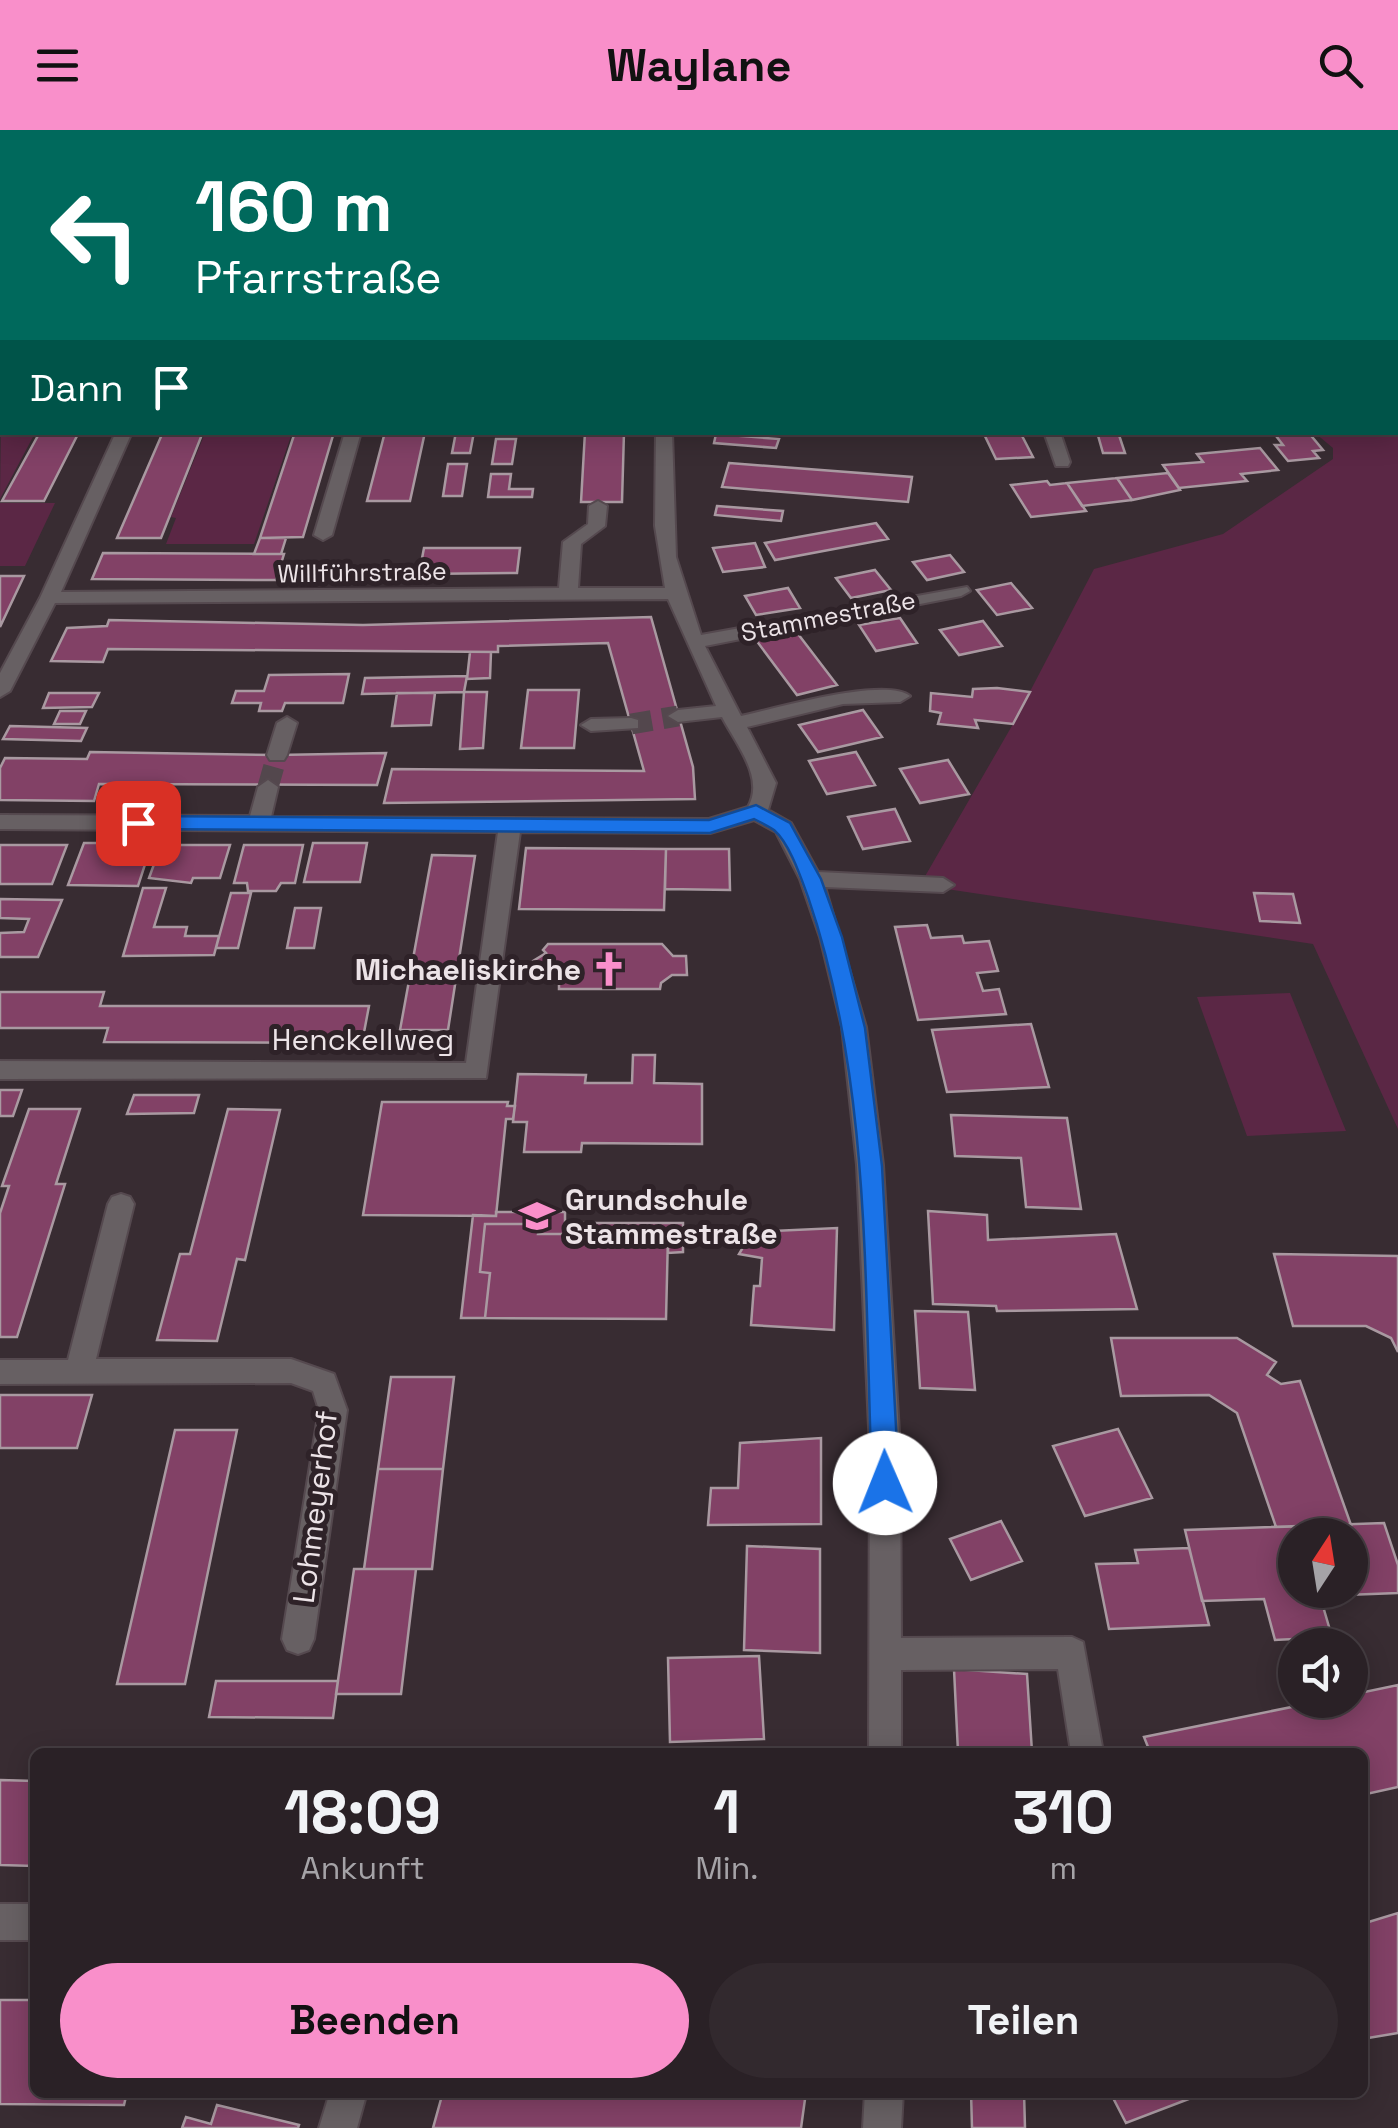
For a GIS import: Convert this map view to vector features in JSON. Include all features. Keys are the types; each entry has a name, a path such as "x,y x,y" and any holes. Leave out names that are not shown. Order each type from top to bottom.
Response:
{"street":[{"path":"0,691 48,598 123,435"},
{"path":"323,536 353,435"},
{"name":"Stammestraße","path":"664,435 667,558 696,642 766,784 756,812"},
{"path":"1053,435 1062,462"},
{"path":"568,594 572,542 596,526 598,506"},
{"name":"Stammestraße","path":"696,642 960,590"},
{"name":"Willführstraße","path":"48,598 676,593"},
{"path":"678,716 733,716 842,698 900,696"},
{"path":"277,755 287,723"},
{"path":"591,724 631,724"},
{"path":"258,824 268,787"},
{"path":"0,822 710,826 756,812 784,828 811,879 832,937 854,1028 870,1166 885,1449 885,1748"},
{"name":"Henckellweg","path":"0,1070 477,1072 510,825"},
{"path":"811,879 943,884"},
{"path":"79,1371 121,1204"},
{"name":"Lohmeyerhof","path":"0,1372 291,1371 324,1383 334,1410 298,1639"},
{"path":"886,1654 1072,1654 1086,1748"},
{"path":"0,1922 30,1922"},
{"path":"338,2128 347,2098"},
{"path":"882,2128 884,2098"}],"shaded area":[{"path":"1,435 34,435 0,499"},
{"path":"204,435 291,435 254,544 166,544 176,518 171,517"},
{"path":"1317,435 1398,435 1398,1129 1313,944 920,885 1013,724 1094,569 1223,534 1333,459 1333,448"},
{"path":"0,503 55,503 25,566 0,566"},
{"path":"1290,993 1346,1131 1247,1136 1197,997"}],"building":[{"path":"38,435 77,435 44,501 2,501"},
{"path":"162,435 202,435 161,538 117,538"},
{"path":"294,435 333,435 303,537 260,538"},
{"path":"384,435 424,435 410,501 367,501"},
{"path":"455,435 473,435 470,453 452,453"},
{"path":"585,435 624,435 622,502 581,502"},
{"path":"716,435 779,439 776,448 714,443"},
{"path":"984,435 1022,435 1033,457 996,459"},
{"path":"1098,435 1119,435 1125,453 1103,453"},
{"path":"1275,435 1310,435 1323,450 1313,451 1319,458 1288,461 1275,445 1283,445"},
{"path":"496,439 516,439 512,464 492,464"},
{"path":"1260,448 1278,470 1241,474 1247,481 1179,488 1163,465 1203,462 1197,454"},
{"path":"729,463 912,477 908,502 722,487"},
{"path":"448,464 467,464 462,496 443,496"},
{"path":"1168,473 1180,490 1132,500 1117,478"},
{"path":"491,474 511,474 509,489 533,489 532,497 488,497"},
{"path":"1117,478 1132,500 1082,506 1067,483"},
{"path":"1047,481 1050,485 1067,483 1086,511 1031,517 1011,485"},
{"path":"717,506 783,511 781,521 715,515"},
{"path":"876,523 888,539 775,560 765,543"},
{"path":"260,538 286,538 281,554 254,554"},
{"path":"755,543 765,567 723,572 713,548"},
{"path":"424,548 520,548 517,573 419,574"},
{"path":"103,553 284,554 276,580 92,579"},
{"path":"950,555 964,572 927,580 913,562"},
{"path":"875,570 891,590 851,598 836,578"},
{"path":"0,576 24,576 0,627"},
{"path":"1011,583 1032,608 997,615 977,590"},
{"path":"788,588 800,608 756,615 745,596"},
{"path":"651,617 693,767 695,799 384,803 392,769 644,771 608,643 498,646 498,652 108,649 103,662 51,661 67,628 107,626 109,620 363,625"},
{"path":"900,618 917,643 876,651 859,625"},
{"path":"983,621 1002,646 959,655 940,630"},
{"path":"795,630 837,685 797,695 756,640"},
{"path":"470,652 491,652 490,678 467,679"},
{"path":"349,674 343,703 285,703 282,711 259,711 261,703 232,703 236,691 264,691 269,675"},
{"path":"467,676 464,692 362,694 365,678"},
{"path":"973,689 1030,692 1013,724 975,720 978,728 938,724 941,713 930,711 931,693 972,697"},
{"path":"528,690 579,690 574,748 521,748"},
{"path":"464,692 487,692 483,748 460,749"},
{"path":"49,693 99,693 92,707 43,708"},
{"path":"397,693 435,693 431,725 392,726"},
{"path":"863,710 882,737 818,752 799,725"},
{"path":"60,711 86,711 80,724 54,724"},
{"path":"10,726 87,728 81,741 3,739"},
{"path":"90,752 386,753 377,785 99,784 94,801 0,800 0,768 5,758 87,759"},
{"path":"856,752 875,785 827,794 809,761"},
{"path":"948,760 969,794 920,803 900,769"},
{"path":"895,809 910,841 863,849 848,817"},
{"path":"84,843 152,843 138,886 68,885"},
{"path":"313,843 367,843 360,882 304,882"},
{"path":"0,845 67,845 52,884 0,884"},
{"path":"161,845 230,845 220,878 193,878 191,883 149,878"},
{"path":"244,845 303,845 295,883 281,883 276,891 248,891 247,883 234,883"},
{"path":"526,848 666,849 664,910 519,909"},
{"path":"666,849 729,849 730,890 665,889"},
{"path":"432,855 475,856 448,1030 400,1030"},
{"path":"143,888 166,888 154,927 187,927 185,936 219,936 214,955 123,956"},
{"path":"231,893 251,893 238,948 216,948"},
{"path":"1254,893 1293,894 1300,923 1260,921"},
{"path":"0,899 62,900 38,957 0,957 0,933 24,932 29,919 0,918"},
{"path":"295,908 321,908 314,948 287,948"},
{"path":"927,925 931,938 962,936 964,943 989,941 998,971 977,973 983,991 999,989 1006,1014 918,1020 895,927"},
{"name":"Michaeliskirche","path":"548,944 662,944 673,956 686,956 687,975 672,975 661,983 660,989 559,989 559,978 541,978 532,971 533,961 546,953 543,950"},
{"path":"0,992 104,992 100,1006 369,1006 362,1043 104,1042 108,1028 0,1028"},
{"path":"1031,1024 1049,1087 947,1092 932,1030"},
{"path":"633,1055 655,1055 654,1083 702,1084 702,1144 582,1143 581,1152 524,1152 527,1122 513,1122 518,1074 586,1075 585,1083 632,1083"},
{"path":"0,1090 22,1090 13,1116 0,1116"},
{"path":"134,1095 199,1095 194,1113 127,1114"},
{"path":"382,1102 508,1102 507,1106 515,1106 513,1119 506,1119 496,1216 363,1215"},
{"path":"29,1109 80,1109 56,1184 65,1184 17,1337 0,1337 0,1213 9,1186 2,1186"},
{"path":"228,1109 280,1110 245,1260 237,1259 217,1341 157,1340 180,1254 190,1254"},
{"path":"951,1115 1067,1118 1081,1209 1026,1207 1021,1158 955,1156"},
{"path":"928,1211 987,1215 988,1240 1116,1234 1137,1309 997,1311 996,1306 933,1304"},
{"path":"496,1212 565,1212 565,1223 683,1223 683,1252 668,1253 668,1236 622,1240 622,1234 538,1234 539,1224 485,1224 480,1272 490,1273 485,1318 461,1318 473,1215 496,1216"},
{"path":"485,1224 539,1224 538,1234 622,1234 622,1240 668,1236 666,1319 485,1318 490,1273 480,1272"},
{"path":"837,1228 834,1330 751,1325 754,1286 760,1286 762,1258 739,1254 752,1232"},
{"path":"1274,1254 1398,1256 1398,1352 1391,1338 1366,1326 1293,1326"},
{"path":"915,1311 968,1312 975,1390 920,1388"},
{"path":"1111,1338 1237,1338 1276,1362 1267,1375 1281,1384 1300,1381 1349,1518 1278,1518 1276,1527 1237,1413 1209,1395 1121,1396"},
{"path":"391,1377 454,1377 443,1469 378,1469"},
{"path":"0,1395 92,1395 77,1448 0,1448"},
{"path":"1118,1429 1152,1498 1085,1516 1053,1446"},
{"path":"175,1430 237,1430 185,1684 117,1684"},
{"path":"821,1438 821,1524 708,1525 711,1488 738,1488 740,1443"},
{"path":"378,1469 443,1469 432,1569 364,1569"},
{"path":"1001,1521 1022,1561 971,1580 950,1539"},
{"path":"1384,1523 1398,1565 1398,1593 1368,1594 1368,1524"},
{"path":"1278,1527 1278,1608 1324,1608 1329,1628 1278,1628 1275,1640 1264,1599 1202,1601 1185,1530"},
{"path":"747,1546 820,1549 820,1653 744,1650"},
{"path":"1189,1548 1209,1625 1109,1629 1096,1564 1138,1563 1135,1550"},
{"path":"354,1569 416,1569 401,1694 336,1694"},
{"path":"759,1656 764,1739 670,1742 668,1658"},
{"path":"954,1669 1027,1674 1032,1748 958,1748"},
{"path":"216,1681 338,1681 333,1718 209,1717"},
{"path":"1398,1685 1398,1787 1368,1794 1368,1748 1148,1748 1144,1737 1278,1710 1278,1718 1368,1718 1368,1691"},
{"path":"0,1780 30,1781 30,1866 0,1865"},
{"path":"1398,1913 1398,2033 1368,2038 1368,1922"},
{"path":"0,2000 30,2000 30,2098 126,2098 124,2105 0,2104"},
{"path":"441,2098 805,2098 801,2128 433,2128"},
{"path":"971,2098 1024,2098 1025,2128 972,2128"},
{"path":"1113,2098 1191,2098 1126,2123"},
{"path":"217,2105 299,2125 182,2128 186,2117 211,2124"}],"tunnel":[{"path":"631,724 678,716"},
{"path":"268,787 277,755"}],"place":[{"name":"Michaeliskirche","path":"609,969"},
{"name":"Grundschule Stammestraße","path":"537,1216"}],"route":[{"path":"138,823 710,826 756,812 784,828 811,879 832,937 854,1028 870,1166 885,1483"}]}
